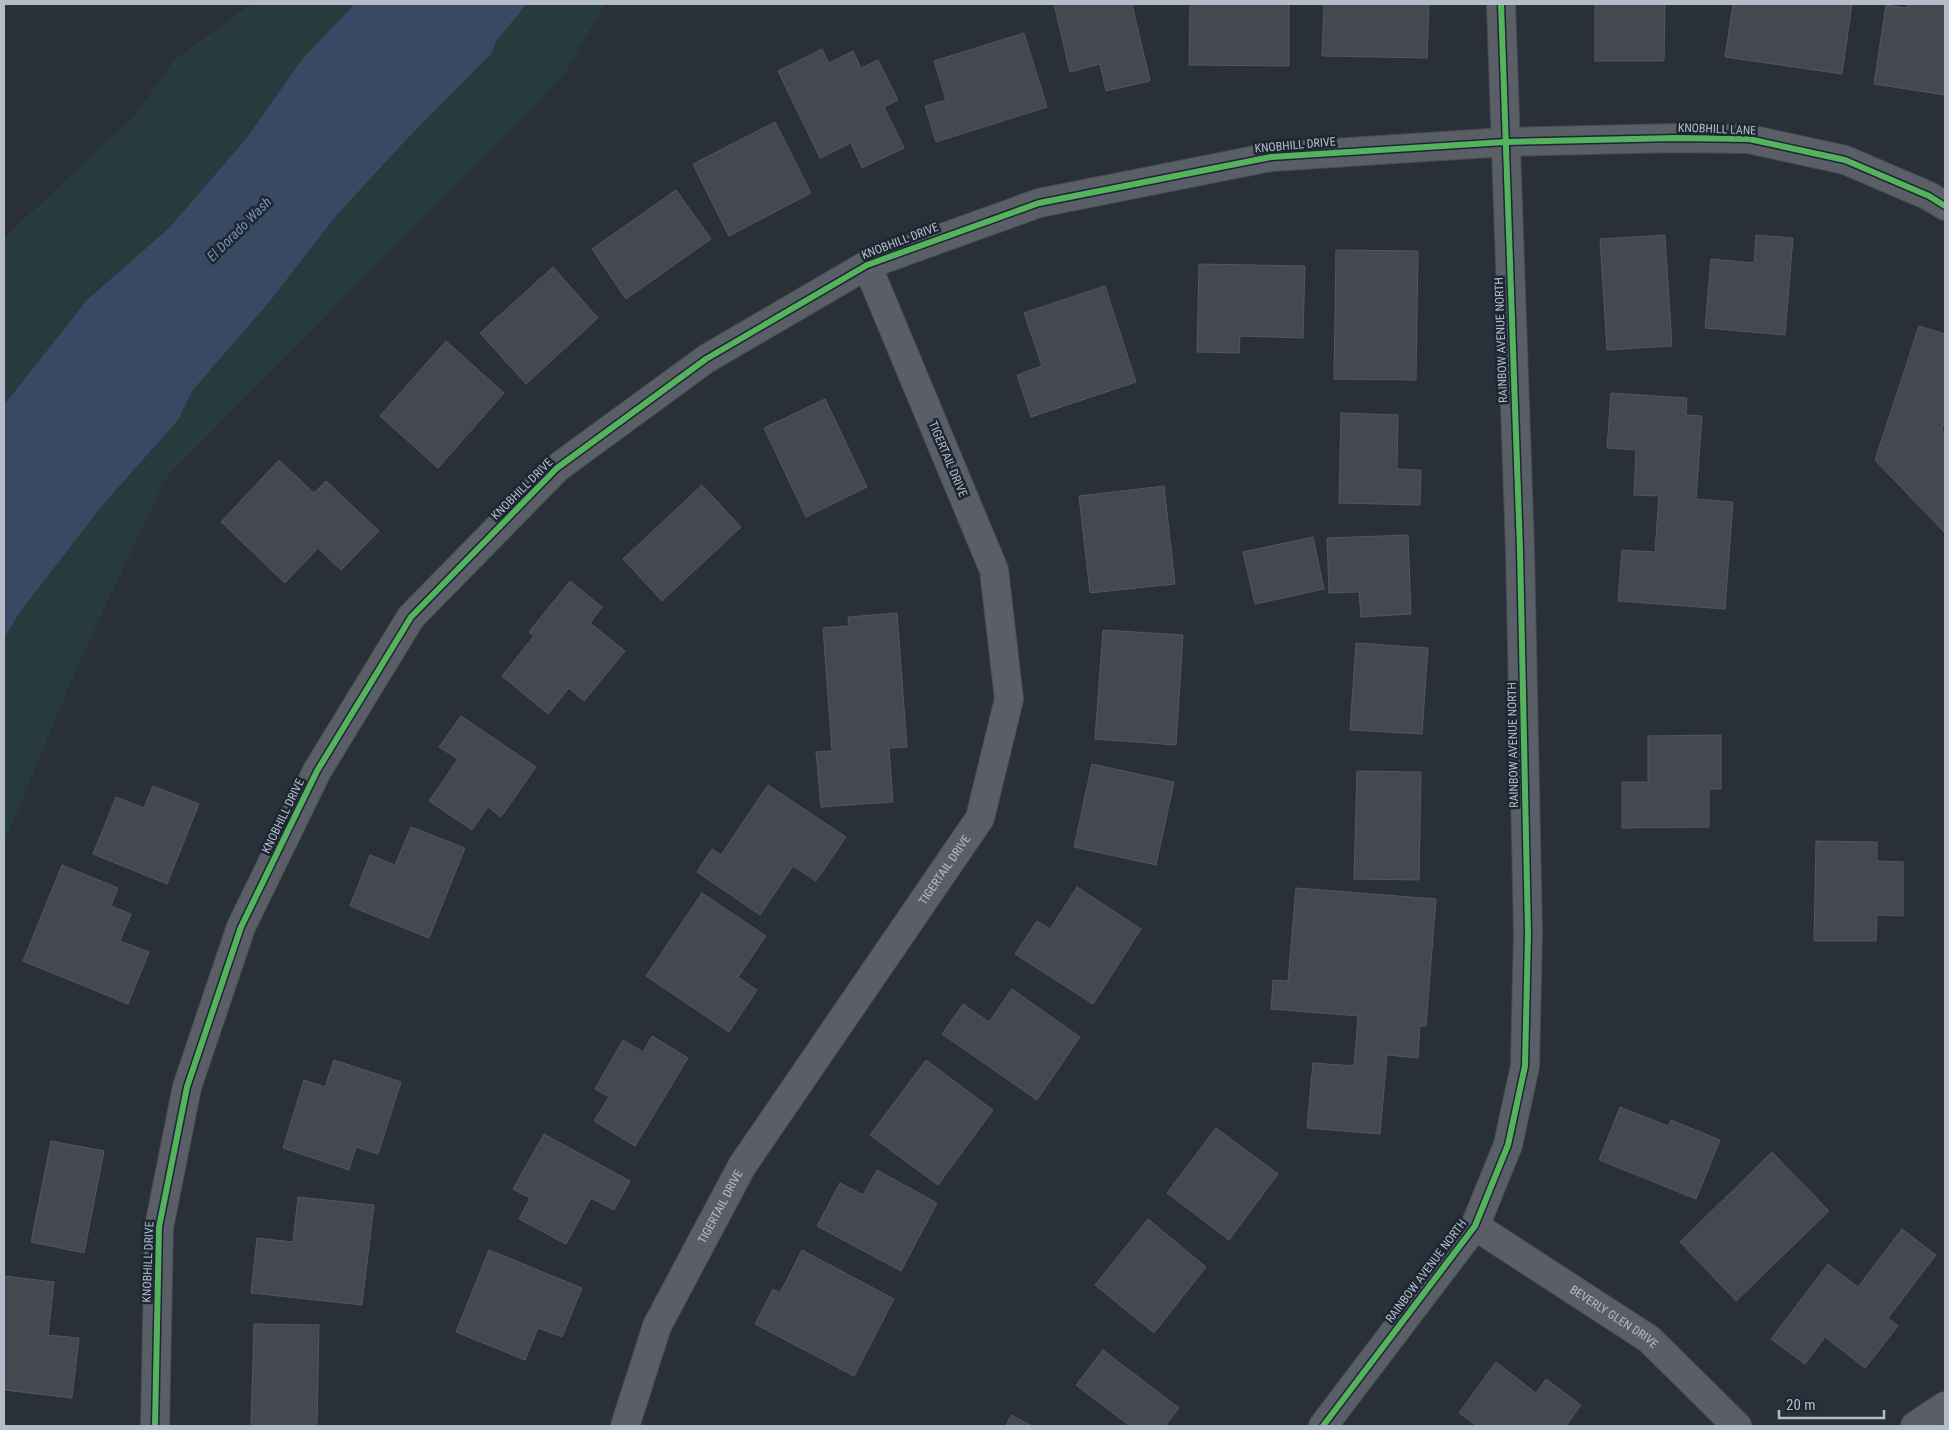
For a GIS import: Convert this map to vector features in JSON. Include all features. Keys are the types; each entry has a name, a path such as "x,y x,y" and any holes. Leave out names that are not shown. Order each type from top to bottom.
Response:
{"street":[{"name":"RAINBOW AVENUE NORTH","path":"1323,1426 1475,1226 1508,1145 1525,1066 1528,923 1520,550 1501,4"},
{"name":"KNOBHILL LANE","path":"1505,142 1676,138 1749,139 1845,160 1929,196 1945,206"},
{"name":"KNOBHILL DRIVE","path":"155,1426 159,1227 187,1087 241,927 317,771 411,617 556,468 706,359 867,265 1039,203 1271,157 1505,142"},
{"name":"TIGERTAIL DRIVE","path":"626,1426 657,1326 742,1166 980,818 1009,699 994,570 867,265"},
{"name":"BEVERLY GLEN DRIVE","path":"1475,1226 1649,1339 1737,1426"},
{"path":"1915,1426 1945,1406"}],"green space":[{"path":"251,4 605,4 563,76 166,478 80,660 4,844 4,238 135,115 174,60"}],"water":[{"name":"El Dorado Wash","path":"355,4 527,4 497,40 491,54 405,141 335,217 270,301 192,391 178,420 101,507 20,612 4,638 4,405 87,300 168,229 246,139 303,58"}],"building":[{"path":"1054,4 1132,4 1150,81 1106,91 1100,64 1070,72"},
{"path":"1190,4 1289,4 1289,66 1189,65"},
{"path":"1324,4 1429,4 1427,58 1322,56"},
{"path":"1595,4 1665,4 1664,61 1595,61"},
{"path":"1733,4 1852,4 1842,74 1725,57"},
{"path":"1908,4 1945,4 1945,95 1874,84 1886,5 1907,8"},
{"path":"1024,33 1047,107 936,142 925,106 946,100 934,61"},
{"path":"822,49 829,63 853,51 861,68 878,60 898,100 884,107 904,148 862,168 851,143 820,158 778,71"},
{"path":"775,122 811,193 729,236 693,164"},
{"path":"676,190 711,239 626,299 592,249"},
{"path":"1665,235 1672,346 1607,350 1600,239"},
{"path":"1756,235 1793,238 1785,335 1705,328 1711,259 1754,263"},
{"path":"1336,250 1418,251 1416,380 1334,379"},
{"path":"1199,264 1305,266 1303,338 1240,336 1239,353 1197,352"},
{"path":"553,267 598,318 526,384 480,333"},
{"path":"1105,286 1136,382 1031,417 1017,375 1042,366 1024,313"},
{"path":"1919,326 1945,334 1945,419 1942,430 1945,434 1945,533 1875,460"},
{"path":"446,341 504,393 438,468 380,416"},
{"path":"1611,393 1687,398 1686,415 1702,416 1696,499 1733,502 1725,609 1618,601 1622,550 1655,552 1659,496 1634,495 1636,450 1607,448"},
{"path":"825,399 867,487 806,517 764,428"},
{"path":"1341,413 1398,415 1397,469 1421,470 1420,505 1339,503"},
{"path":"279,460 314,493 326,481 379,531 341,570 318,548 285,583 221,522"},
{"path":"702,485 741,527 662,601 623,559"},
{"path":"1164,486 1175,584 1090,593 1079,496"},
{"path":"1408,535 1411,614 1361,617 1359,592 1329,593 1327,538"},
{"path":"1313,537 1324,589 1255,604 1243,552"},
{"path":"570,581 602,607 590,623 625,651 584,701 569,688 548,714 502,676 534,636 529,632"},
{"path":"897,613 907,747 889,748 893,802 821,807 816,752 832,751 823,628 849,626 848,617"},
{"path":"1103,630 1183,635 1176,745 1095,739"},
{"path":"1356,643 1428,648 1422,734 1350,730"},
{"path":"461,716 536,767 501,817 488,807 472,830 429,801 458,759 439,747"},
{"path":"1721,735 1721,789 1709,789 1709,827 1622,828 1622,782 1648,782 1648,736"},
{"path":"1092,764 1174,782 1156,865 1074,847"},
{"path":"1357,771 1421,772 1419,880 1354,879"},
{"path":"768,785 846,837 816,881 793,866 760,915 697,872 712,849 721,855"},
{"path":"153,786 199,804 167,884 93,854 116,797 144,808"},
{"path":"411,827 465,848 429,938 350,906 370,855 395,865"},
{"path":"1816,841 1877,842 1877,861 1903,862 1903,916 1877,915 1876,941 1814,941"},
{"path":"62,865 118,888 111,906 131,914 120,941 149,952 128,1004 23,961"},
{"path":"1077,887 1141,929 1093,1004 1015,954 1037,921 1050,929"},
{"path":"1296,888 1436,899 1426,1026 1420,1026 1418,1058 1387,1055 1380,1134 1307,1128 1313,1063 1354,1066 1358,1016 1271,1009 1273,980 1288,981"},
{"path":"702,893 766,936 738,977 757,990 729,1032 646,976"},
{"path":"1012,989 1080,1037 1037,1100 942,1034 963,1004 989,1022"},
{"path":"652,1036 688,1058 635,1146 594,1121 609,1097 595,1089 623,1040 643,1052"},
{"path":"334,1060 401,1082 378,1154 356,1147 349,1170 283,1148 304,1080 325,1087"},
{"path":"926,1060 993,1110 938,1185 870,1135"},
{"path":"1620,1107 1668,1126 1671,1120 1720,1140 1696,1199 1599,1160"},
{"path":"1216,1128 1278,1174 1229,1240 1167,1193"},
{"path":"544,1134 630,1181 614,1210 591,1198 566,1244 519,1219 530,1198 513,1189"},
{"path":"51,1141 104,1151 84,1253 31,1242"},
{"path":"1772,1152 1829,1211 1736,1301 1680,1242"},
{"path":"877,1170 937,1203 901,1271 817,1226 840,1183 863,1195"},
{"path":"298,1197 374,1205 362,1305 251,1293 257,1238 293,1242"},
{"path":"1148,1219 1206,1267 1154,1333 1095,1285"},
{"path":"1902,1229 1936,1255 1888,1318 1898,1326 1865,1368 1825,1337 1805,1364 1771,1339 1828,1264 1858,1287"},
{"path":"489,1250 582,1288 562,1337 538,1328 525,1360 456,1332"},
{"path":"802,1250 894,1299 854,1376 755,1324 773,1289 780,1293"},
{"path":"4,1276 54,1282 48,1335 79,1338 72,1398 4,1390"},
{"path":"254,1324 319,1325 317,1426 251,1426"},
{"path":"1103,1350 1179,1408 1165,1426 1130,1426 1076,1385"},
{"path":"1496,1362 1536,1393 1546,1379 1581,1405 1566,1426 1477,1426 1459,1413"},
{"path":"1011,1415 1032,1426 1006,1426"}],"cycle path":[{"path":"1323,1426 1475,1226 1508,1145 1525,1066 1528,933 1520,550 1501,4"},
{"path":"155,1426 159,1227 187,1087 241,927 317,771 411,617 557,468 706,359 867,265 1039,203 1271,157 1505,142 1676,138 1749,139 1845,160 1929,196 1945,206"}]}
